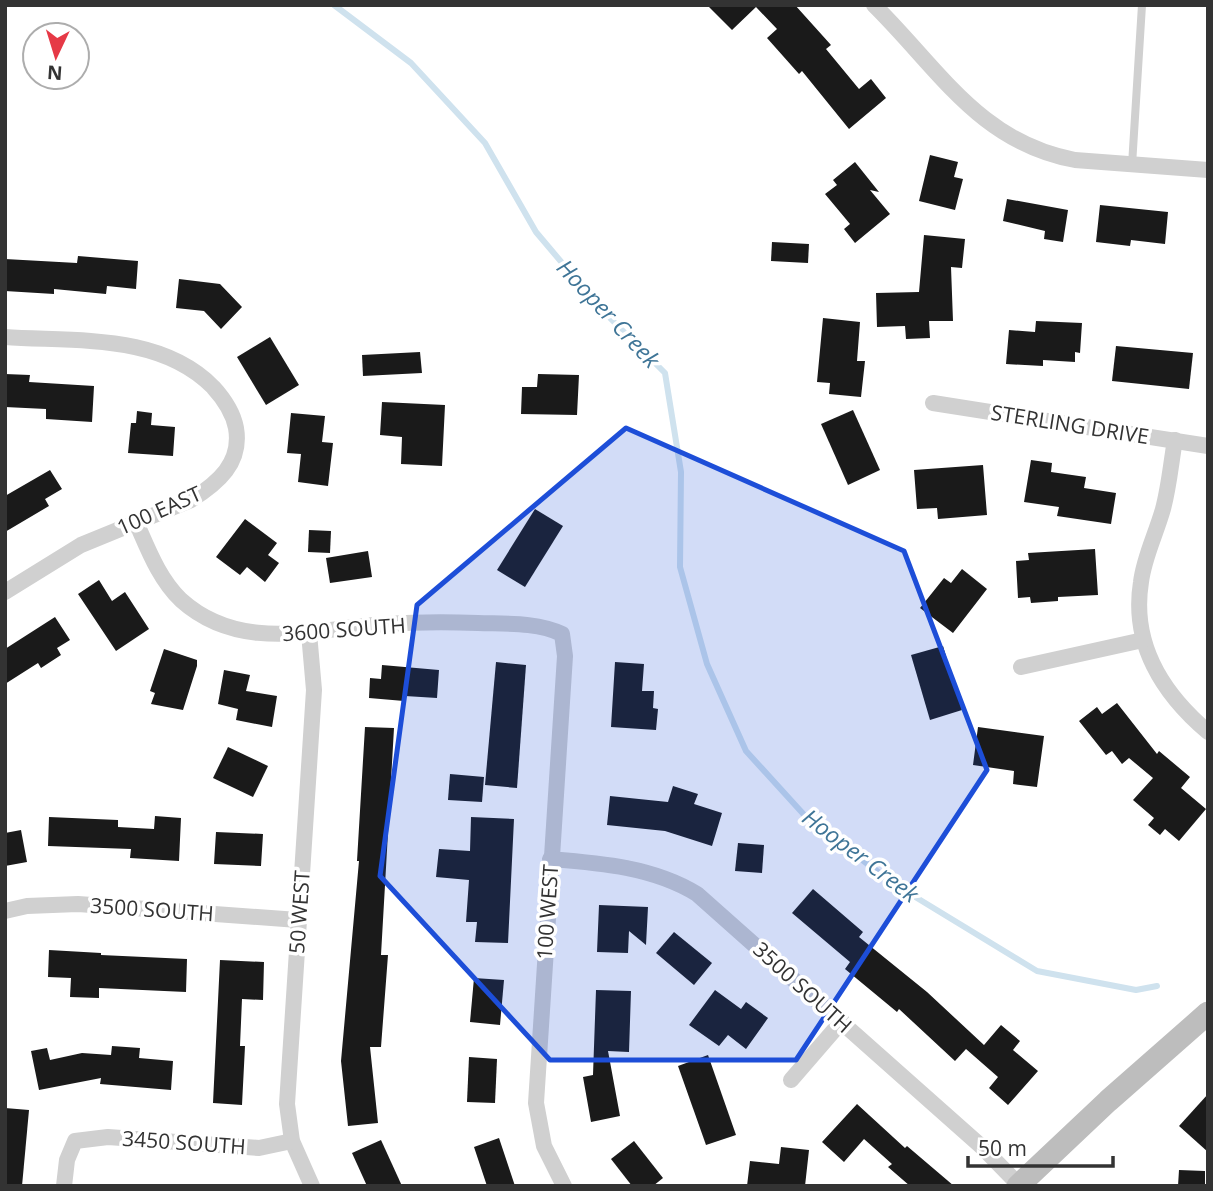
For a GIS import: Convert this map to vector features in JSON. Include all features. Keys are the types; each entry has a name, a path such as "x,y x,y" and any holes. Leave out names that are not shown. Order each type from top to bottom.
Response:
{"street":[{"path":"874,5 961,99 1005,134 1057,157 1094,163 1208,170"},
{"name":"100 EAST","path":"5,337 130,346 177,360 205,380 225,402 235,425 236,450 226,474 191,500 81,545 5,592"},
{"name":"STERLING DRIVE","path":"933,402 1208,446"},
{"path":"1175,440 1163,507 1141,580 1139,598 1143,640 1155,673 1164,687 1186,714 1208,732"},
{"name":"3600 SOUTH","path":"136,522 164,579 181,599 201,614 245,630 284,635 388,624 461,623 541,627 562,634"},
{"name":"50 WEST","path":"309,633 314,690 287,1104 292,1141 312,1186"},
{"name":"100 WEST","path":"562,634 565,656 536,1103 544,1146 564,1186"},
{"path":"1021,667 1143,640"},
{"name":"3500 SOUTH","path":"550,859 640,871 682,885 712,905 982,1147 1018,1186"},
{"name":"3500 SOUTH","path":"5,911 27,906 78,904 298,920"},
{"path":"1018,1186 1099,1109 1208,1013"},
{"path":"791,1080 842,1021"},
{"name":"3450 SOUTH","path":"64,1186 66,1160 75,1141 108,1137 268,1147 292,1141"}],"lane":[{"path":"1132,165 1142,5"}],"highlighted area":[{"path":"626,428 904,551 987,770 796,1060 550,1060 380,876 417,605"}],"building":[{"path":"707,5 795,5 831,45 826,49 859,89 871,79 886,98 849,129 802,71 799,74 767,38 777,29 756,7 732,30"},
{"path":"930,155 958,162 954,177 963,179 955,210 919,201"},
{"path":"855,162 879,192 870,190 890,214 855,243 844,229 850,224 825,194 837,185 833,180"},
{"path":"1007,199 1068,210 1063,242 1044,239 1045,231 1003,221"},
{"path":"1100,205 1168,212 1165,244 1131,240 1130,246 1096,242"},
{"path":"924,235 965,239 962,268 951,267 953,321 929,321 930,338 906,339 905,326 877,327 876,293 919,292"},
{"path":"772,242 809,244 808,263 771,261"},
{"path":"78,256 138,261 136,289 107,286 106,294 54,289 54,294 5,291 5,259 77,263"},
{"path":"179,279 220,284 242,307 221,329 204,311 176,308"},
{"path":"823,318 860,322 857,361 865,361 861,397 829,394 830,383 817,382"},
{"path":"1036,321 1082,323 1080,353 1075,352 1075,362 1043,360 1043,366 1006,364 1009,330 1035,332"},
{"path":"270,337 299,385 266,405 237,357"},
{"path":"1116,346 1193,353 1189,389 1112,381"},
{"path":"420,352 422,373 363,376 362,355"},
{"path":"5,374 30,375 29,382 94,386 92,422 46,419 46,409 5,407"},
{"path":"538,374 579,375 577,415 521,414 522,387 537,387"},
{"path":"382,402 445,405 442,466 401,464 402,437 380,435"},
{"path":"853,410 880,470 848,485 821,424"},
{"path":"137,411 152,413 151,425 175,427 173,456 128,453 131,423 136,423"},
{"path":"291,413 325,416 322,442 333,443 328,486 298,482 301,454 287,453"},
{"path":"1031,460 1052,463 1051,472 1086,477 1084,488 1116,493 1111,524 1057,516 1059,507 1024,502"},
{"path":"983,465 987,515 938,519 937,508 917,509 914,470"},
{"path":"50,470 62,489 45,499 49,506 5,532 5,496"},
{"path":"535,509 563,526 525,587 497,570"},
{"path":"245,519 277,543 268,555 279,563 265,582 247,567 240,575 216,557"},
{"path":"309,530 331,531 330,553 308,552"},
{"path":"1095,549 1098,595 1058,597 1058,601 1031,603 1030,597 1018,598 1016,561 1029,560 1028,553"},
{"path":"368,551 372,577 330,583 326,558"},
{"path":"962,569 987,589 953,633 920,608 944,578 951,583"},
{"path":"99,580 112,601 125,592 149,629 116,651 78,594"},
{"path":"55,617 70,640 57,648 61,655 41,668 38,663 5,684 5,649"},
{"path":"943,646 962,710 930,720 911,655"},
{"path":"164,649 197,660 183,710 151,704 155,693 150,691"},
{"path":"496,662 526,665 517,788 485,785"},
{"path":"615,662 644,664 642,691 654,691 653,708 658,709 656,730 611,727"},
{"path":"382,665 439,670 437,698 405,696 404,701 369,698 370,678 381,679"},
{"path":"224,670 250,675 246,691 277,696 272,727 236,720 238,709 218,704"},
{"path":"1117,703 1157,754 1159,751 1190,777 1181,788 1206,809 1179,841 1165,829 1160,835 1148,825 1154,818 1133,800 1153,778 1129,758 1122,764 1112,751 1106,755 1079,721 1097,707 1102,714"},
{"path":"365,727 394,728 381,955 388,955 381,1047 370,1047 378,1123 348,1126 341,1061 359,861"},
{"path":"978,727 1044,736 1037,787 1013,784 1014,771 973,765"},
{"path":"228,747 268,766 253,797 213,778"},
{"path":"450,774 484,777 482,802 448,800"},
{"path":"673,786 698,794 694,804 722,813 712,846 665,831 607,825 610,796 668,802"},
{"path":"155,816 181,818 179,861 130,858 131,849 48,846 49,817 118,820 118,827 154,829"},
{"path":"471,817 514,819 508,943 475,942 477,922 466,922 469,880 436,877 439,849 470,851"},
{"path":"21,830 27,862 5,866 5,833"},
{"path":"216,832 263,834 261,866 214,864"},
{"path":"738,843 764,845 762,873 735,871"},
{"path":"813,889 863,932 859,937 927,992 984,1045 1001,1025 1020,1041 1013,1050 1038,1071 1008,1105 989,1088 998,1077 966,1049 955,1061 899,1009 897,1012 845,969 850,962 792,913"},
{"path":"599,905 648,907 646,945 629,931 628,953 597,952"},
{"path":"674,932 712,963 694,985 656,953"},
{"path":"49,950 187,959 186,992 99,988 99,998 70,997 71,978 48,977"},
{"path":"220,960 264,962 263,1000 242,999 240,1046 245,1046 242,1105 213,1103"},
{"path":"474,978 504,980 500,1025 470,1022"},
{"path":"596,990 631,991 629,1052 608,1051 620,1116 591,1122 583,1077 593,1075"},
{"path":"715,990 741,1009 746,1002 768,1018 746,1049 728,1035 719,1046 689,1025"},
{"path":"112,1046 140,1048 139,1058 173,1061 171,1090 100,1084 101,1078 39,1090 31,1051 47,1048 50,1060 82,1053 111,1055"},
{"path":"708,1055 736,1135 706,1145 678,1066"},
{"path":"469,1057 497,1059 495,1103 467,1102"},
{"path":"1208,1094 1208,1152 1179,1126"},
{"path":"857,1104 905,1148 907,1146 954,1186 910,1186 888,1167 892,1164 864,1139 844,1162 822,1142"},
{"path":"5,1108 29,1110 22,1186 5,1186"},
{"path":"499,1138 515,1186 487,1186 474,1147"},
{"path":"381,1140 402,1186 367,1186 352,1153"},
{"path":"634,1141 663,1178 653,1186 632,1186 611,1159"},
{"path":"781,1147 809,1150 805,1186 747,1186 750,1161 779,1164"},
{"path":"1179,1170 1205,1171 1205,1186 1178,1186"}],"waterway":[{"name":"Hooper Creek","path":"334,5 411,63 485,143 536,232 601,309 665,373 681,472 680,567 707,664 746,751 807,818 894,884 1037,971 1136,990 1157,986"}]}
